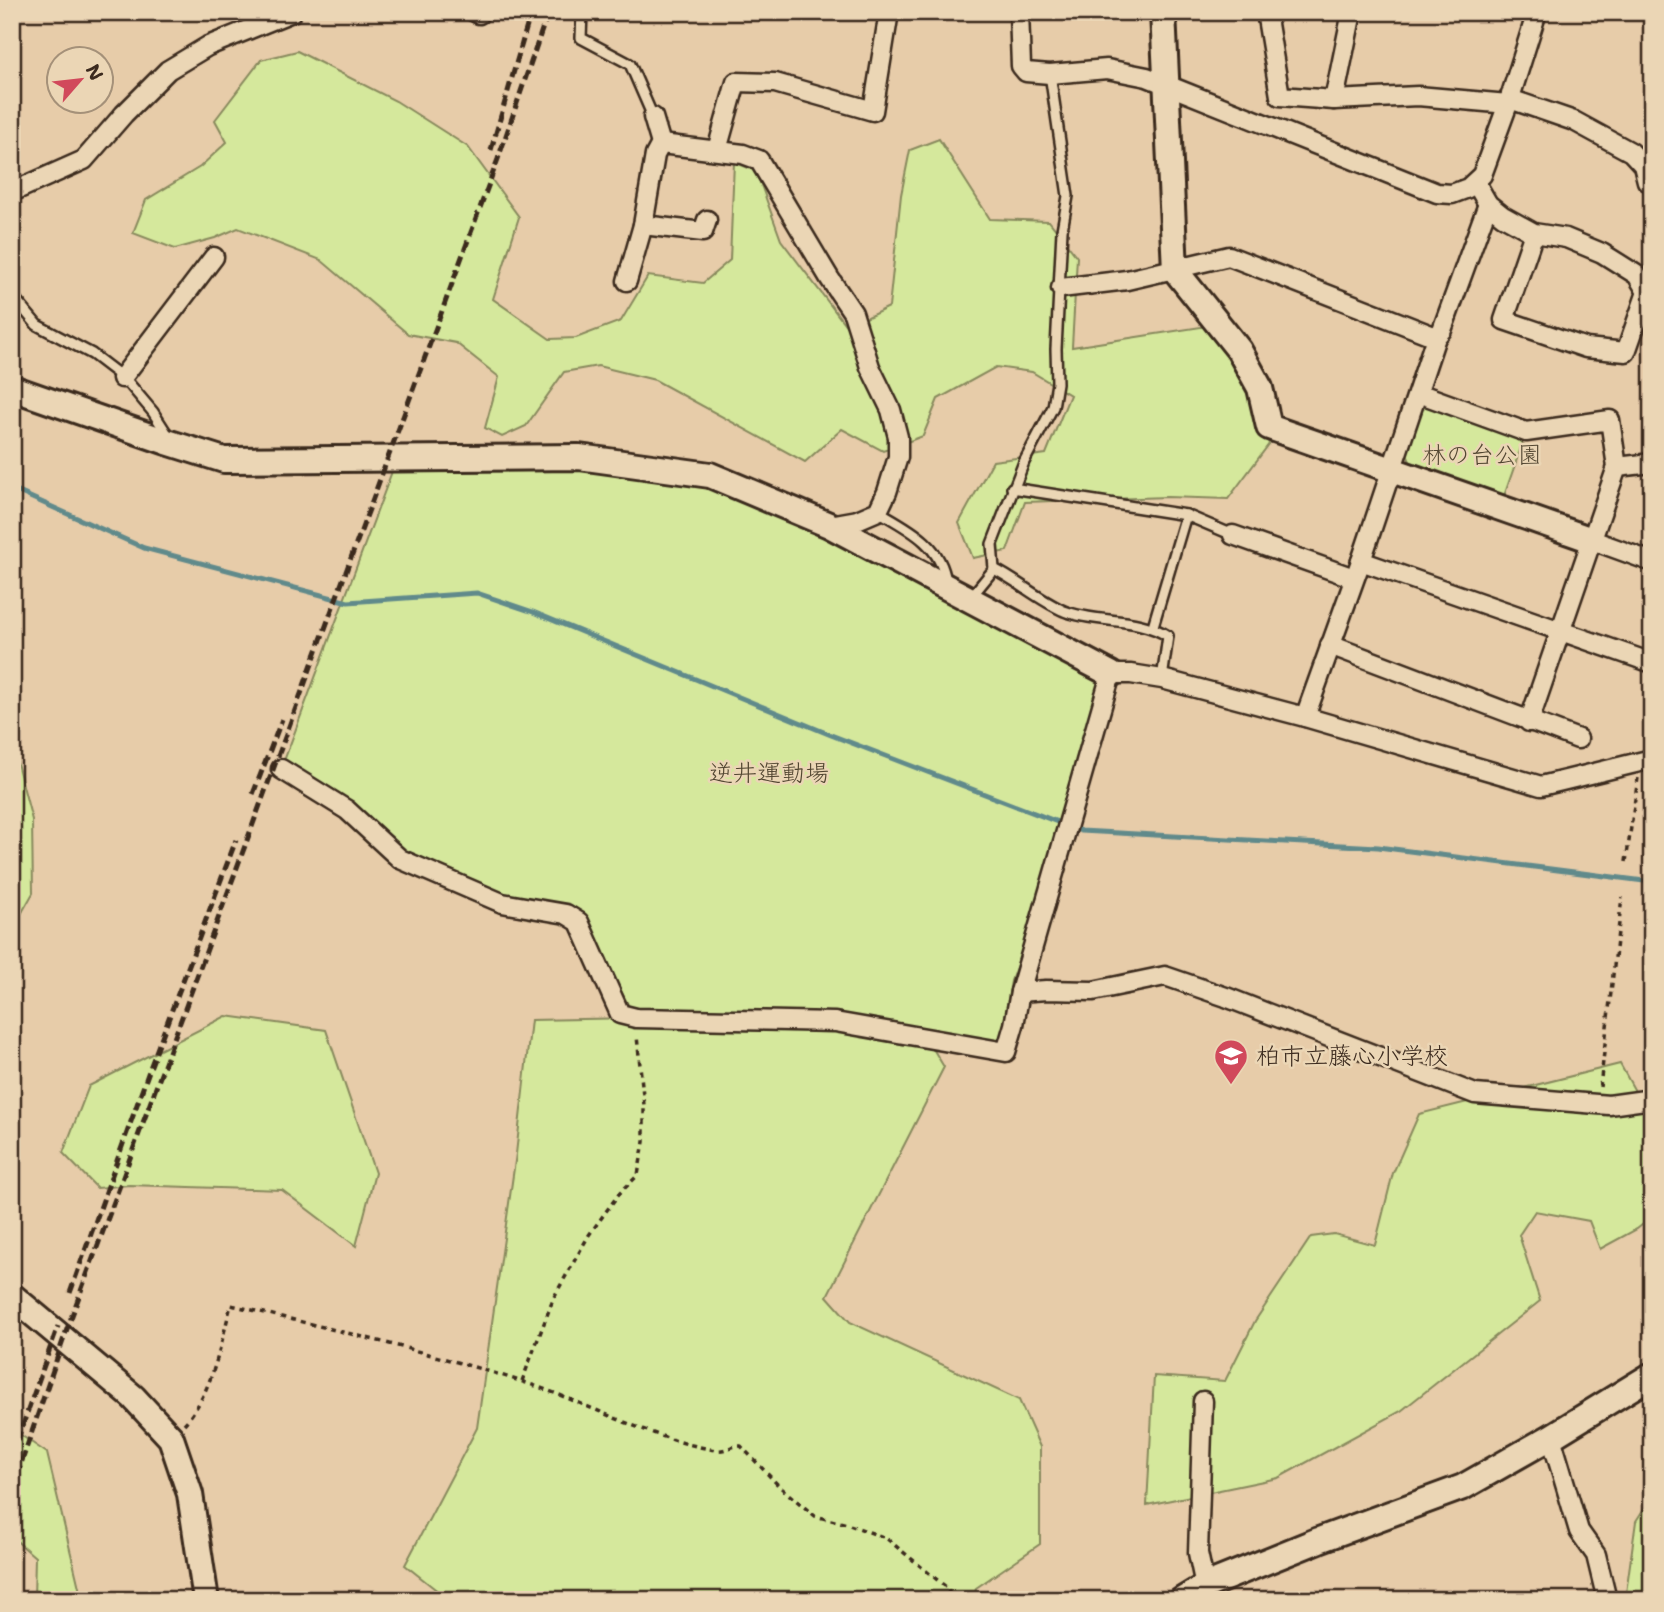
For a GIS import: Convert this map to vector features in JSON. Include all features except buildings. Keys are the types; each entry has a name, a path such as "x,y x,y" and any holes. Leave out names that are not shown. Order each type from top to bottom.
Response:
{"street":[{"path":"12,192 84,160 124,114 168,70 208,46 292,12"},
{"path":"717,150 736,82 775,83 873,111 889,12"},
{"path":"1019,12 1021,66 1026,72 1050,74 1107,69 1147,78 1437,193 1451,194 1476,183 1482,175 1509,102 1537,12"},
{"path":"1163,12 1175,270 1239,349 1259,388 1269,427 1647,560 1652,559"},
{"path":"1266,12 1280,96 1334,100 1418,96 1509,102 1574,121 1631,152 1643,165 1650,189"},
{"path":"1334,100 1352,12"},
{"path":"653,117 662,144"},
{"path":"662,144 743,154 759,160 853,313 870,367 891,410 898,436 898,457 878,511 857,520 829,525"},
{"path":"627,281 643,225 655,155 662,144"},
{"path":"1476,183 1488,204 1503,216 1534,233 1566,239 1602,253 1637,275 1647,292 1626,352 1587,348 1504,320 1534,233"},
{"path":"1305,717 1436,337 1442,330 1488,204"},
{"path":"643,225 703,232 706,219"},
{"path":"1061,288 1126,280 1229,256 1436,337"},
{"path":"122,378 214,257"},
{"path":"12,388 224,460 579,457 710,475 829,525 1111,674 1162,679 1305,717 1541,786 1646,760"},
{"path":"1418,393 1526,432 1610,420 1617,467 1529,722"},
{"path":"1617,467 1652,463"},
{"path":"1233,535 1561,630 1652,663"},
{"path":"1331,645 1578,739"},
{"path":"281,769 347,810 400,859 502,903 565,914 579,922 620,1014 636,1018 835,1022 1006,1052 1020,992 1111,674"},
{"path":"1020,992 1094,991 1165,976 1226,996 1475,1094 1609,1105 1652,1100"},
{"path":"12,1296 133,1397 171,1438 190,1494 206,1600"},
{"path":"1182,1600 1205,1586 1374,1518 1463,1487 1652,1375"},
{"path":"1203,1401 1198,1553 1205,1586"},
{"path":"1551,1437 1579,1531 1596,1555 1607,1600"}],"lane":[{"path":"582,12 581,38 630,64 653,117"},
{"path":"970,598 994,569 992,544 1012,488 1053,407 1057,383 1056,349 1062,230 1068,197 1050,74"},
{"path":"12,295 37,325 92,354 122,378 153,412 174,444"},
{"path":"1012,488 1186,515 1233,535"},
{"path":"878,511 911,531 935,550 944,567 947,586"},
{"path":"1153,626 1186,515"},
{"path":"994,569 1015,579 1037,596 1063,610 1078,615 1153,626 1168,636 1162,679"}],"path":[{"path":"1626,862 1646,760"},
{"path":"1598,1102 1622,897"},
{"path":"522,1381 554,1297 596,1225 618,1195 638,1175 644,1142 644,1105 636,1018"},
{"path":"171,1438 190,1418 213,1374 231,1305 379,1340 522,1381 670,1440 720,1451 733,1445 741,1446 780,1487 815,1516 886,1538 946,1587 953,1600"}],"green space":[{"path":"297,51 396,101 468,147 519,217 493,299 550,339 576,338 621,321 648,276 703,283 730,260 734,162 756,171 781,240 847,327 889,307 901,195 910,150 939,139 990,219 1049,221 1077,257 1072,347 1207,326 1250,389 1269,444 1228,499 1167,497 1025,502 1007,551 973,558 959,523 993,461 1046,454 1070,395 1032,372 996,367 938,399 923,436 883,451 842,429 805,462 655,380 598,366 564,372 526,426 502,437 485,428 499,377 456,343 408,334 321,260 238,228 215,238 175,249 133,233 146,200 200,167 227,142 215,120 261,60"},
{"name":"林の台公園","path":"1423,403 1525,436 1504,496 1411,464 1406,452"},
{"name":"逆井運動場","path":"397,458 710,475 1111,674 1074,807 1011,981 1001,1041 923,1032 944,1067 827,1296 850,1322 1019,1400 1040,1447 1040,1544 976,1588 974,1600 449,1600 405,1565 477,1428 516,1154 531,1020 635,1018 620,989 566,914 502,903 400,859 281,769"},
{"path":"12,744 32,820 33,893 12,930"},
{"path":"226,1016 326,1030 375,1173 356,1246 282,1190 129,1185 97,1188 63,1153 89,1086"},
{"path":"1620,1064 1652,1122 1652,1217 1637,1229 1600,1249 1589,1221 1535,1211 1519,1235 1540,1301 1401,1411 1278,1478 1147,1505 1154,1376 1225,1381 1255,1321 1311,1237 1334,1234 1375,1245 1393,1173 1419,1114"},
{"path":"12,1429 47,1453 82,1600 34,1600 35,1557 12,1537"},
{"path":"1652,1496 1652,1600 1625,1600 1636,1521"}],"waterway":[{"path":"12,489 144,548 348,602 477,593 533,612 831,735 1081,831 1378,847 1652,882"}],"railway":[{"path":"491,150 531,12"},
{"path":"12,1490 67,1329 498,159 548,12"},
{"path":"253,794 282,719"},
{"path":"70,1293 150,1068 236,840"},
{"path":"12,1455 58,1326"}],"place":[{"name":"柏市立藤心小学校","path":"1231,1086"}]}
